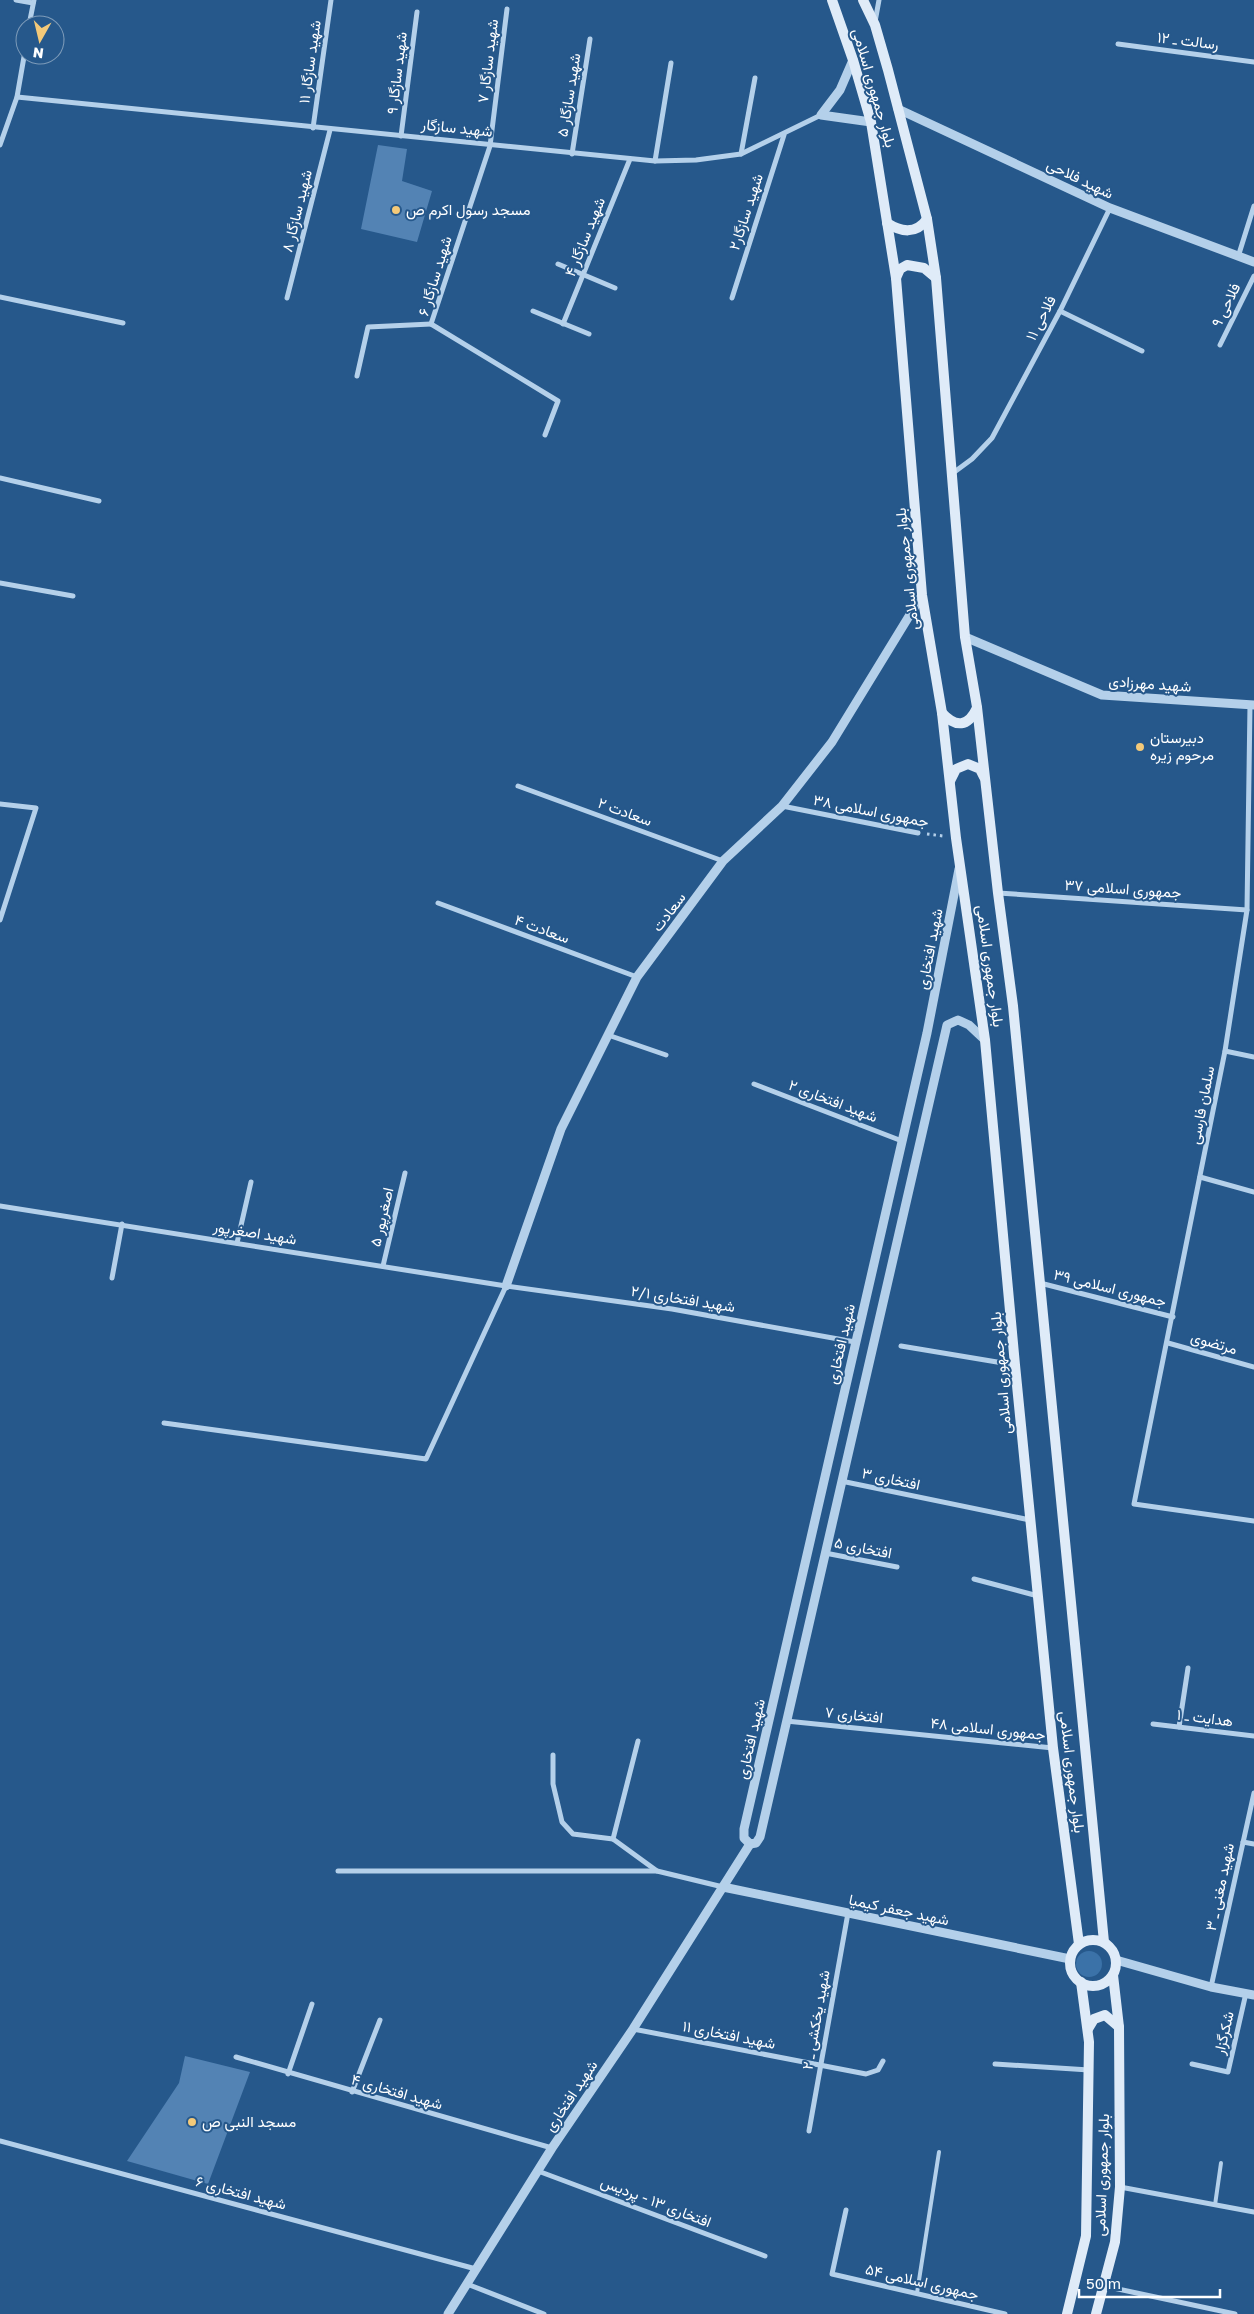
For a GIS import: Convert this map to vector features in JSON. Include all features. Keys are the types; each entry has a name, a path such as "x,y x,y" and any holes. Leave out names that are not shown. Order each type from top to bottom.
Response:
{"main road":[{"name":"بلوار جمهوری اسلامی","path":"832,0 853,60 871,122 896,278 922,595 942,713 956,838 985,1040 1053,1748 1079,1944"},
{"name":"بلوار جمهوری اسلامی","path":"863,0 874,25 927,219 936,278 965,637 977,708 1013,1006 1104,1942"},
{"path":"886,223 900,231 911,230 922,227 927,219"},
{"path":"896,278 900,269 907,265 924,268 936,278"},
{"path":"942,713 950,722 962,724 972,718 977,708"},
{"path":"950,781 956,769 968,764 980,769 986,781"},
{"path":"1091,1939 1104,1942 1114,1953 1116,1960 1113,1975 1106,1982 1098,1986 1081,1982 1072,1972 1070,1959 1079,1944 1091,1939"},
{"name":"بلوار جمهوری اسلامی","path":"1096,2314 1115,2242 1120,2187 1119,2027 1113,1975"},
{"name":"بلوار جمهوری اسلامی","path":"1067,2314 1086,2236 1088,2028 1081,1982"},
{"path":"1088,2028 1094,2018 1105,2015 1119,2027"}],"street":[{"path":"16,0 33,2 31,15"},
{"name":"شهید سازگار ۱۱","path":"313,128 331,0"},
{"path":"874,25 879,0"},
{"name":"شهید سازگار ۷","path":"490,146 506,9"},
{"name":"شهید سازگار ۹","path":"401,136 417,12"},
{"name":"شهید سازگار ۵","path":"572,154 590,39"},
{"name":"رسالت ـ ۱۲","path":"1118,44 1254,62"},
{"name":"شهید سازگار","path":"17,97 572,154 655,161 696,160 741,154 821,115 840,90 853,60"},
{"path":"655,161 671,63"},
{"path":"0,145 17,97 23,65"},
{"path":"741,154 755,78"},
{"name":"شهید فلاحی","path":"898,109 1110,208 1254,262"},
{"path":"821,115 871,122"},
{"name":"شهید سازگار ۸","path":"288,298 330,130"},
{"name":"شهید سازگار۲","path":"732,298 784,134"},
{"name":"شهید سازگار ۶","path":"490,146 431,324 558,401 545,435"},
{"name":"شهید سازگار ۴","path":"563,324 630,159"},
{"path":"1238,257 1254,206"},
{"name":"فلاحی ۱۱","path":"953,473 972,459 992,438 1060,311 1110,208"},
{"path":"558,264 615,288"},
{"name":"فلاحی ۹","path":"1220,345 1254,276"},
{"path":"0,297 123,323"},
{"path":"533,311 589,334"},
{"path":"1060,311 1142,351"},
{"path":"357,376 368,327 431,324"},
{"path":"0,478 99,501"},
{"path":"0,583 73,596"},
{"name":"سعادت","path":"506,1286 561,1129 637,977 724,861 782,806 832,742 922,595"},
{"name":"شهید مهرزادی","path":"965,637 1102,695 1252,705"},
{"name":"سلمان فارسی","path":"1252,705 1251,828 1247,910 1225,1051 1134,1504 1254,1521"},
{"name":"سعادت ۲","path":"518,786 724,861"},
{"path":"0,804 36,808 3,904 0,920"},
{"name":"جمهوری اسلامی ۳۸","path":"782,806 918,833"},
{"name":"شهید افتخاری","path":"750,1844 744,1838 744,1829 927,1033 960,864"},
{"name":"جمهوری اسلامی ۳۷","path":"998,893 1247,910"},
{"name":"سعادت ۴","path":"438,904 637,977"},
{"name":"شهید افتخاری","path":"448,2314 552,2148 633,2029 750,1844 756,1843 760,1837 946,1025 958,1020 969,1025 985,1040"},
{"path":"927,1033 932,1030 937,1032 941,1037 941,1046"},
{"path":"608,1035 666,1055"},
{"path":"1225,1051 1254,1057"},
{"name":"شهید افتخاری ۲","path":"754,1084 902,1142"},
{"name":"اصغرپور ۵","path":"383,1266 405,1173"},
{"path":"1200,1176 1254,1192"},
{"path":"237,1243 251,1182"},
{"name":"شهید اصغرپور","path":"0,1206 506,1286"},
{"path":"112,1278 122,1224"},
{"name":"جمهوری اسلامی ۳۹","path":"1040,1283 1173,1317"},
{"path":"164,1423 426,1459 506,1286"},
{"name":"شهید افتخاری ۲/۱","path":"506,1286 672,1309 856,1342"},
{"name":"مرتضوی","path":"1168,1342 1254,1367"},
{"path":"901,1346 1015,1365"},
{"name":"افتخاری ۳","path":"841,1481 1030,1520"},
{"name":"افتخاری ۵","path":"824,1553 897,1567"},
{"path":"974,1578 1038,1596"},
{"path":"1179,1727 1188,1668"},
{"name":"افتخاری ۷","path":"786,1721 920,1735"},
{"name":"هدایت ـ ۱","path":"1153,1724 1254,1736"},
{"name":"جمهوری اسلامی ۴۸","path":"920,1735 1053,1748"},
{"path":"613,1839 638,1741"},
{"path":"553,1755 553,1784 562,1822 573,1834 613,1839 657,1871"},
{"name":"شهید مغنی ـ ۳","path":"1211,1987 1254,1793"},
{"path":"1243,1842 1254,1844"},
{"path":"338,1871 657,1871 722,1887"},
{"name":"شهید جعفر کیمیا","path":"722,1887 1070,1959"},
{"name":"شهید یخکشی ـ ۲","path":"809,2131 848,1913"},
{"path":"1116,1960 1211,1987 1250,1994"},
{"name":"شکرگزار","path":"1192,2064 1228,2072 1250,1994"},
{"path":"288,2074 312,2004"},
{"path":"352,2092 380,2020"},
{"name":"شهید افتخاری ۱۱","path":"633,2029 866,2074 878,2070 883,2062"},
{"name":"شهید افتخاری ۴","path":"236,2057 288,2074 552,2148"},
{"path":"995,2064 1088,2070"},
{"name":"شهید افتخاری ۶","path":"0,2141 476,2270"},
{"name":"افتخاری ۱۳ - پردیس","path":"538,2171 765,2256"},
{"path":"1120,2187 1254,2212"},
{"name":"جمهوری اسلامی ۵۴","path":"846,2210 832,2274 1005,2314"},
{"path":"467,2284 544,2314"},
{"path":"1104,2285 1235,2314"}],"lane":[{"path":"917,2293 939,2152"},
{"path":"1215,2205 1222,2163"}],"path":[{"name":"جمهوری اسلامی ۳۸","path":"918,833 956,838"}],"shaded area":[{"path":"1089,1951 1099,1954 1102,1964 1099,1974 1089,1977 1079,1974 1076,1964 1079,1954"}],"building":[{"name":"مسجد رسول اکرم ص","path":"378,145 407,149 402,181 432,191 417,242 361,229"},
{"name":"مسجد النبی ص","path":"185,2056 250,2072 208,2184 127,2161 179,2083"}],"place":[{"name":"مسجد رسول اکرم ص","path":"396,210"},
{"name":"دبیرستان مرحوم زیره","path":"1140,747"},
{"name":"مسجد النبی ص","path":"192,2122"}]}
